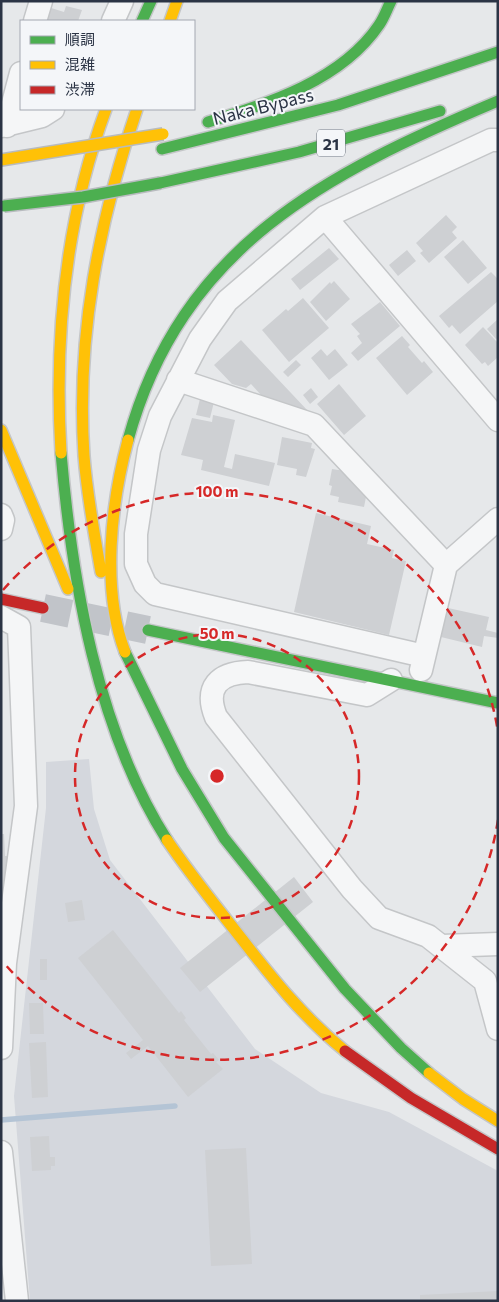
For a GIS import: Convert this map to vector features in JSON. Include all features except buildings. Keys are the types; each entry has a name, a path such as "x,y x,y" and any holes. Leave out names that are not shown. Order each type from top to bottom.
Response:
{"main road":[{"path":"142,20 151,1"},
{"path":"170,20 177,1"},
{"path":"198,124 281,96 325,74 354,52 374,30 391,1"},
{"name":"Naka Bypass","path":"157,150 338,105 498,52"},
{"name":"21","path":"3,206 83,197 160,183 299,152 455,106 498,91"},
{"path":"118,632 112,585 112,545 114,506 123,454 132,418 147,379 172,335 199,295 231,256 270,222 316,190 368,160 443,124 498,101"},
{"path":"106,110 85,172 66,270 59,366 59,438 63,489 70,538 91,646 122,749 137,786 158,825 182,862 294,1004 327,1037 364,1066 402,1093 498,1149"},
{"path":"136,110 117,170 95,259 88,303 82,401 87,497 103,578 118,632 133,671 164,734 219,832 334,979 379,1027 419,1065 454,1092 498,1121"},
{"path":"1,160 80,149 167,133"},
{"path":"74,163 132,154"},
{"path":"1,430 91,646"},
{"path":"1,599 43,608"},
{"path":"148,630 498,704"}],"street":[{"path":"35,20 41,1"},
{"path":"113,20 122,1"},
{"path":"4,126 20,76"},
{"path":"4,126 42,116 51,110"},
{"path":"424,656 155,594 145,584 136,564 136,534 141,491 149,450 158,424 178,380 200,339 228,301 324,217 490,140 498,140"},
{"path":"324,217 498,420"},
{"path":"178,380 314,425 446,564"},
{"path":"1,515 1,529"},
{"path":"417,686 446,564 498,519"},
{"path":"1,618 19,627 26,806 5,963 1,1048"},
{"path":"391,680 367,695 248,672 234,672 220,679 213,690 211,704 216,717 352,889 379,918 428,936 485,982 498,1029"},
{"path":"442,946 498,944"},
{"path":"1,1152 17,1301"}],"shaded area":[{"path":"89,759 94,809 110,860 255,1049 321,1093 389,1112 498,1171 498,1301 30,1301 14,1096 46,808 46,762"}],"waterway":[{"path":"1,1120 175,1106"}],"tunnel":[{"path":"43,608 148,630"}],"traffic: fast":[{"path":"142,20 151,1"},
{"path":"208,122 279,98 324,75 345,61 363,44 381,22 391,1"},
{"path":"162,149 338,105 498,52"},
{"path":"128,440 152,373 184,315 223,266 269,225 320,189 376,157 435,128 498,101"},
{"path":"160,183 299,152 440,111"},
{"path":"4,206 83,197 160,183"},
{"path":"61,453 72,552 92,653 122,751 143,797 167,840"},
{"path":"148,630 498,703"},
{"path":"125,652 182,769 224,838 345,989 401,1048 429,1073"}],"traffic: slow":[{"path":"170,20 177,1"},
{"path":"61,453 59,365 66,278 81,193 106,110"},
{"path":"101,572 84,456 82,411 87,323 101,236 123,151 137,110"},
{"path":"1,160 163,134"},
{"path":"1,430 68,589"},
{"path":"125,652 113,601 111,546 117,491 128,440"},
{"path":"167,840 203,890 277,983 303,1012 345,1051"},
{"path":"429,1073 463,1099 498,1121"}],"traffic: jam":[{"path":"1,599 43,608"},
{"path":"345,1051 411,1098 498,1149"}]}
